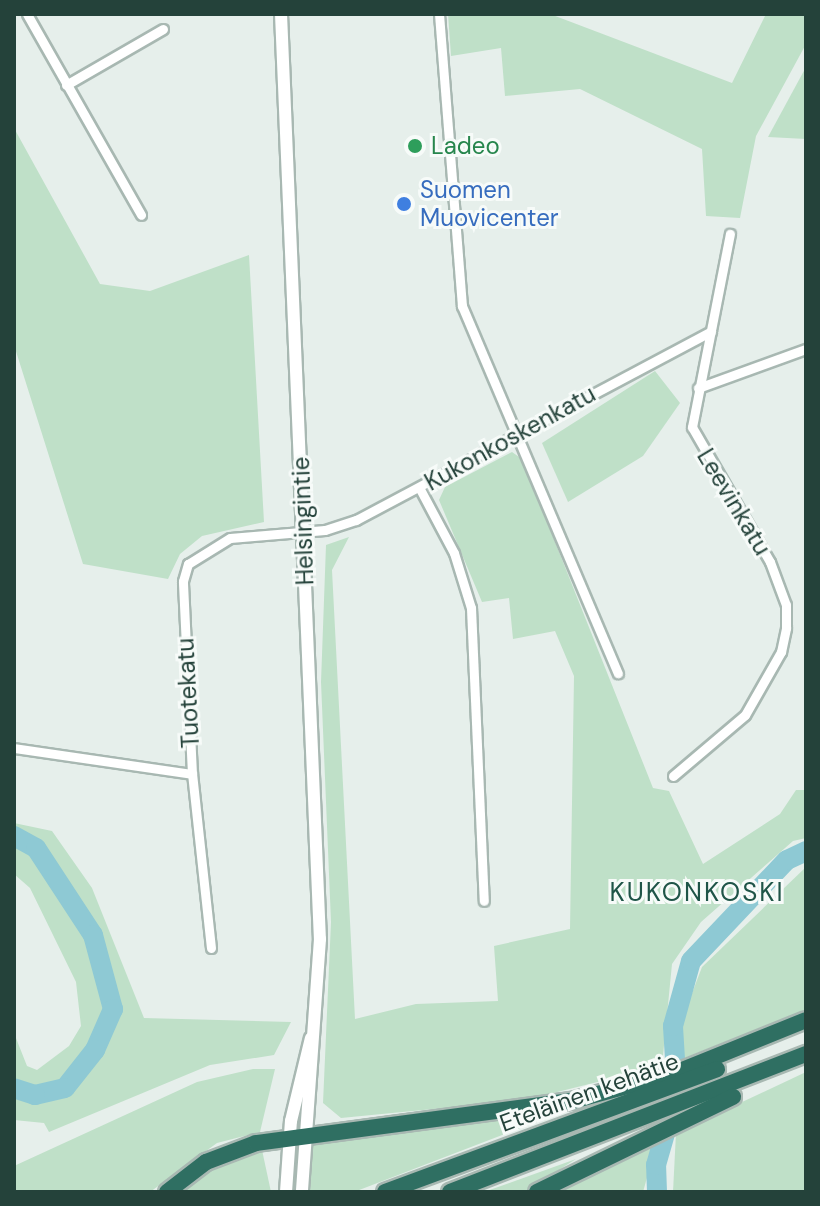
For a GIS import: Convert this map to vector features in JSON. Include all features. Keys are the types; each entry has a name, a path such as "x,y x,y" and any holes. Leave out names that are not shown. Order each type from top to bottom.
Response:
{"highway":[{"path":"711,1066 806,1020"},
{"name":"Eteläinen kehätie","path":"385,1192 806,1029"},
{"name":"Eteläinen kehätie","path":"450,1192 641,1132 712,1102 806,1054"},
{"path":"712,1102 806,1060"},
{"path":"167,1192 225,1154 297,1138 507,1113 639,1092"},
{"path":"537,1192 641,1132"}],"main road":[{"name":"Helsingintie","path":"281,14 320,939 315,1027 286,1192"},
{"name":"Helsingintie","path":"297,1138 302,1190"}],"street":[{"path":"27,14 141,215"},
{"path":"439,14 462,306 477,352 521,433 618,673"},
{"path":"66,85 163,29"},
{"name":"Leevinkatu","path":"673,776 745,715 781,652 786,605 770,562 696,440 691,412 730,234"},
{"name":"Kukonkoskenkatu","path":"305,532 356,520 420,489 711,331"},
{"path":"698,388 806,349"},
{"path":"420,489 454,553 471,608 484,901"},
{"name":"Tuotekatu","path":"211,948 192,774 183,581 188,564 230,538 305,532"},
{"path":"14,748 192,774"}],"green space":[{"path":"448,14 550,14 732,83 766,14 806,14 806,44 756,136 740,218 706,216 702,149 580,89 505,96 501,48 451,56"},
{"path":"806,67 806,139 768,137"},
{"path":"14,128 100,284 150,291 249,255 264,522 202,536 180,554 168,579 83,564 14,345"},
{"path":"655,371 680,403 643,456 568,502 542,443"},
{"path":"512,452 522,459 653,788 669,791 703,864 780,814 796,790 806,790 806,838 793,841 701,922 672,964 662,1066 525,1100 341,1118 323,1103 331,922 321,682 326,545 349,537 332,570 355,1019 416,1004 498,1001 494,946 570,929 574,676 555,631 513,639 509,598 482,602 439,500 445,487"},
{"path":"14,823 52,831 92,888 144,1018 291,1022 274,1055 210,1065 49,1132 44,1123 14,1120 14,1033 27,1066 37,1070 69,1046 81,1026 76,982 30,888 14,874"},
{"path":"806,867 806,1010 682,1059 681,1022 702,967"},
{"path":"253,1069 275,1069 260,1132 217,1143 150,1192 14,1192 14,1166 197,1082"},
{"path":"806,1072 806,1192 673,1192 676,1133"},
{"path":"570,1109 354,1192 310,1192 312,1142"},
{"path":"656,1145 643,1192 553,1192 608,1165"},
{"path":"262,1150 271,1192 176,1192 236,1155"},
{"path":"576,1159 524,1192 484,1192"}],"waterway":[{"path":"14,836 36,848 93,935 113,1009 95,1050 65,1088 35,1095 14,1088"},
{"path":"657,1192 656,1165 677,1092 673,1026 691,961 787,860 806,851"}],"place":[{"name":"Ladeo","path":"415,146"},
{"name":"Suomen Muovicenter","path":"404,204"}],"district":[{"name":"KUKONKOSKI","path":"697,893"}]}
